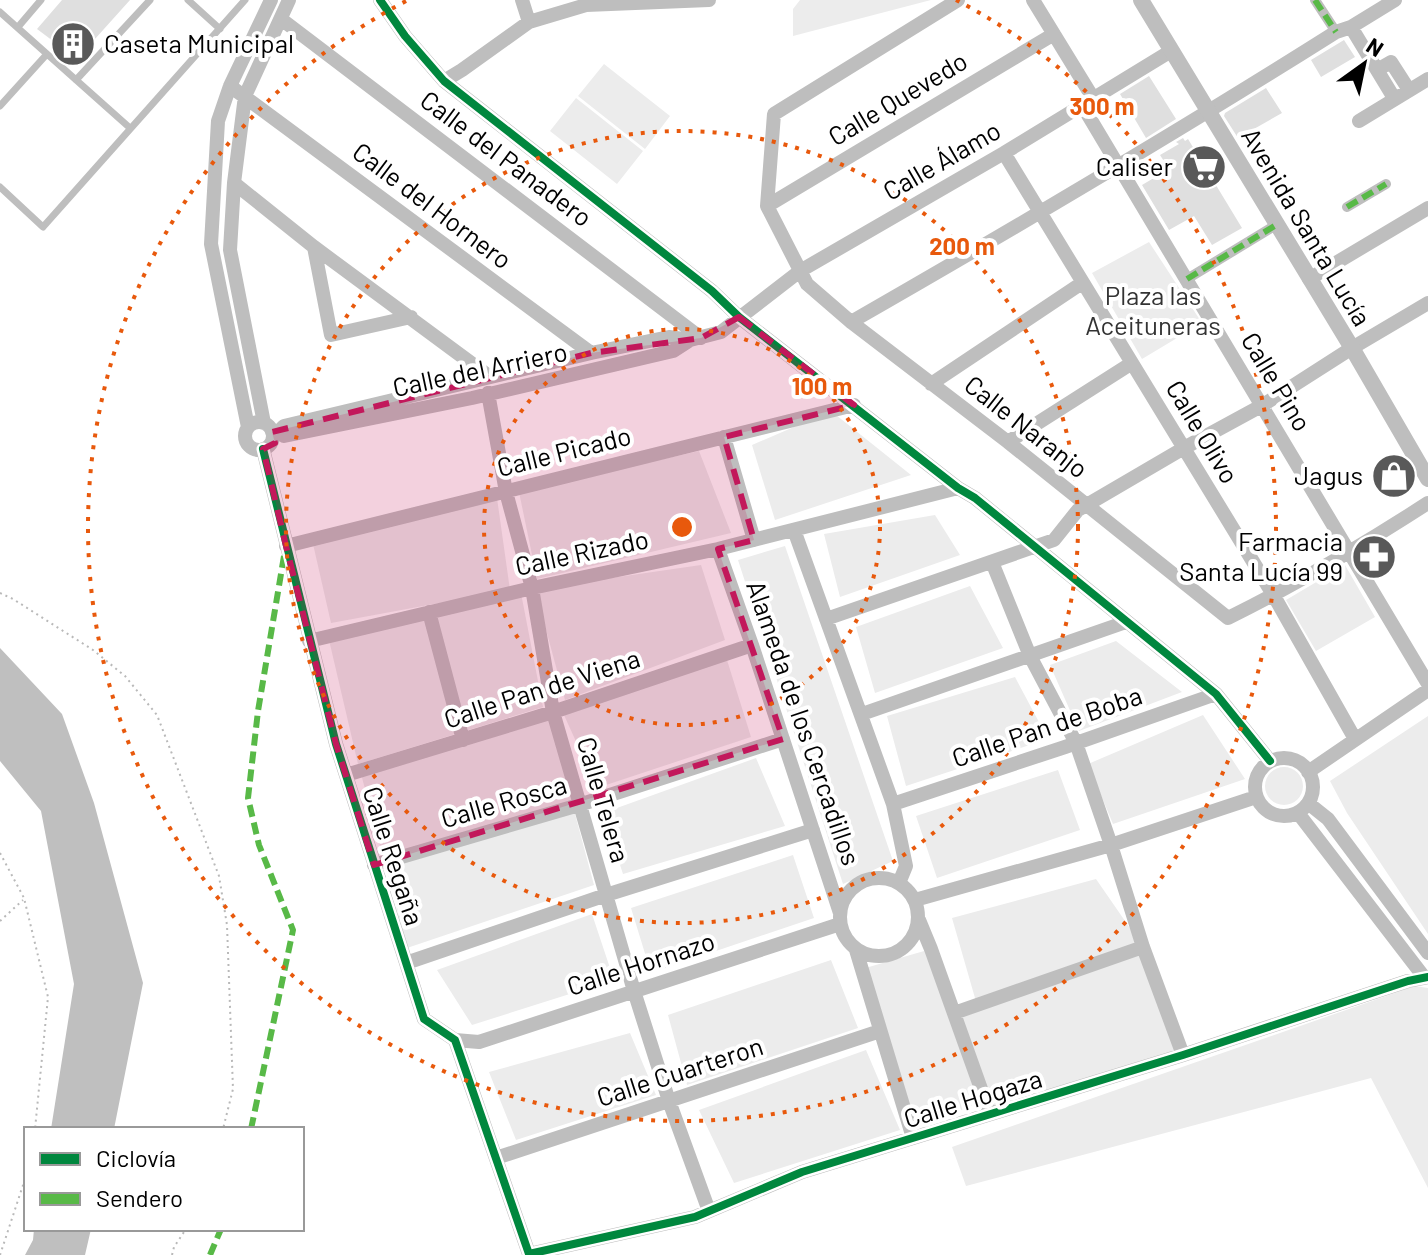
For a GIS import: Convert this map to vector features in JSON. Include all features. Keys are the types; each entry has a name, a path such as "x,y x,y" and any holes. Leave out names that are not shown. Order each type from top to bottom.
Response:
{"street":[{"path":"248,427 211,244 218,121 230,86 271,0"},
{"path":"272,429 253,423 245,434 247,443 254,449 263,449 270,444 272,429 230,250 234,183 245,96 289,0"},
{"path":"380,0 405,36 444,81 712,291 739,317 958,488 975,498 1216,694 1270,761"},
{"path":"522,0 529,22"},
{"path":"444,81 529,22 584,2 709,0"},
{"path":"767,206 774,114 958,0"},
{"name":"Calle Pino","path":"1033,0 1054,34 1118,166 1351,552 1428,687"},
{"name":"Avenida Santa Lucía","path":"1141,0 1428,479"},
{"path":"1315,0 1336,32"},
{"path":"851,322 1041,213 1336,32 1351,27 1395,0"},
{"name":"Calle del Panadero","path":"281,19 695,339"},
{"path":"1351,27 1394,98"},
{"name":"Calle Quevedo","path":"767,206 1054,34"},
{"name":"Calle Álamo","path":"739,317 800,271 1004,153 1171,51"},
{"path":"1377,70 1391,62 1409,90"},
{"path":"1359,121 1428,79"},
{"name":"Calle del Hornero","path":"230,86 591,353"},
{"name":"Calle Olivo","path":"1004,153 1274,596 1355,739"},
{"path":"234,183 314,247 490,377"},
{"path":"1347,207 1386,184"},
{"name":"Calle Naranjo","path":"767,206 807,284 851,322 1008,442 1228,618 1274,596"},
{"path":"1309,279 1428,208"},
{"path":"1187,279 1276,225"},
{"path":"314,247 331,335 411,317"},
{"path":"931,384 1082,283"},
{"path":"826,619 1054,540 1078,510 1263,405 1428,303"},
{"name":"Calle del Arriero","path":"272,429 284,436 673,351 695,339 721,332 739,317"},
{"name":"Calle del Arriero","path":"272,429 591,353 669,337 695,339"},
{"path":"1008,442 1132,363"},
{"name":"Calle Telera","path":"488,393 506,492 532,588 553,712 634,991 709,1211"},
{"name":"Calle Picado","path":"286,546 854,405"},
{"path":"724,437 754,540"},
{"name":"Calle Regaña","path":"263,449 336,744 424,1019 455,1040"},
{"name":"Calle Rizado","path":"309,641 532,588 718,549 958,488"},
{"path":"1274,596 1428,503"},
{"name":"Alameda de los Cercadillos","path":"794,530 893,804 906,866 899,883"},
{"name":"Alameda de los Cercadillos","path":"718,549 840,919"},
{"path":"992,562 1030,656 1076,743 1143,947 1183,1055"},
{"path":"429,612 463,740"},
{"path":"862,714 1126,622"},
{"name":"Calle Pan de Viena","path":"346,775 553,712 752,645"},
{"path":"1308,772 1428,687"},
{"name":"Calle Pan de Boba","path":"893,804 1216,694"},
{"name":"Calle Rosca","path":"374,865 579,805 783,739"},
{"path":"1291,759 1308,772 1312,790 1303,808 1288,816 1278,816 1261,806 1254,787 1256,777 1270,761 1291,759"},
{"path":"915,900 1111,845 1256,797"},
{"path":"1303,808 1328,819 1428,953"},
{"path":"1303,808 1426,977"},
{"path":"406,963 606,895 813,830"},
{"path":"919,920 908,945 884,957 868,956 856,950 845,937 840,919 843,901 859,883 872,878 886,878 907,889 915,900 919,920 990,1114"},
{"name":"Calle Hornazo","path":"455,1040 479,1042 840,919"},
{"path":"954,1013 1143,947"},
{"path":"856,950 913,1138"},
{"name":"Calle Hogaza","path":"529,1254 695,1217 802,1172 1426,977"},
{"name":"Calle Cuarteron","path":"496,1158 880,1031"},
{"path":"455,1040 529,1254"}],"lane":[{"path":"18,27 41,0"},
{"path":"76,80 150,0"},
{"path":"188,0 220,29"},
{"path":"0,187 43,227 245,0"},
{"path":"0,12 130,128"},
{"path":"0,106 47,54"}],"path":[{"path":"0,593 93,650 125,676 157,715 219,876 227,925 233,1089 224,1127"},
{"path":"0,853 24,898 48,997 35,1127"},
{"path":"0,921 24,898"},
{"path":"0,1255 24,1182"},
{"path":"172,1255 185,1231"}],"highlighted area":[{"path":"739,317 854,405 724,437 754,540 718,549 783,739 374,865 336,744 263,449 275,443 272,432 591,353 701,338"}],"green space":[{"path":"800,0 931,0 793,36 793,9"},
{"path":"604,64 670,116 645,149 578,96"},
{"path":"576,98 643,151 617,184 550,131"},
{"name":"Plaza las Aceituneras","path":"1149,242 1202,323 1142,359 1092,273"},
{"path":"831,411 911,475 775,520 752,445"},
{"path":"699,451 731,533 537,579 519,492"},
{"path":"497,498 510,590 331,623 313,544"},
{"path":"935,515 960,555 840,597 824,534"},
{"path":"785,546 893,861 843,884 738,560"},
{"path":"701,565 725,640 565,700 535,589"},
{"path":"1345,565 1375,617 1316,651 1286,600"},
{"path":"970,586 1003,648 875,693 856,627"},
{"path":"521,593 543,707 358,764 329,640"},
{"path":"1116,641 1182,692 1079,731 1050,665"},
{"path":"727,660 751,737 597,788 564,715"},
{"path":"1015,677 1048,739 906,786 887,716"},
{"path":"548,713 594,885 407,948 360,770"},
{"path":"1203,715 1245,779 1113,824 1088,764"},
{"path":"1428,716 1428,934 1347,813 1330,781"},
{"path":"756,758 785,826 623,874 603,813"},
{"path":"1284,767 1297,773 1303,786 1297,799 1284,805 1271,799 1265,786 1271,773"},
{"path":"1058,770 1080,830 937,878 916,816"},
{"path":"793,855 814,918 651,973 631,908"},
{"path":"1096,879 1143,947 1183,1055 990,1114 985,1101 910,1130 862,969 931,949 954,1013 977,1005 952,918"},
{"path":"592,914 614,980 472,1025 437,970"},
{"path":"831,960 858,1028 687,1085 668,1015"},
{"path":"1415,986 1428,988 1428,1188 1371,1078 966,1186 952,1147"},
{"path":"630,1033 656,1095 516,1140 489,1072"},
{"path":"866,1050 900,1130 734,1183 699,1110"}],"shaded area":[{"path":"0,648 62,714 94,803 143,983 114,1127 51,1127 74,984 41,811 0,761"},
{"path":"34,1231 91,1231 85,1255 25,1255"}],"building":[{"name":"Caseta Municipal","path":"62,0 130,0 77,59 37,29"},
{"path":"1344,40 1355,57 1321,77 1311,60"},
{"path":"1149,76 1176,119 1146,138 1120,94"},
{"path":"1266,88 1282,113 1238,138 1225,113"},
{"path":"1183,138 1185,141 1188,139 1242,228 1212,245 1194,216 1169,230 1142,185 1169,169 1160,155 1179,144 1176,142"}],"marked path":[{"path":"1315,0 1336,32"},
{"path":"1347,207 1386,184"},
{"path":"1187,279 1276,225"},
{"path":"251,1127 293,930 259,845 248,798 258,711 284,556"},
{"path":"210,1255 220,1231"}],"cycle path":[{"path":"380,0 405,36 444,81 712,291 739,317 958,488 975,498 1216,694 1270,761"},
{"path":"263,449 336,744 424,1019 455,1040 529,1254 695,1217 802,1172 1428,977"}],"place":[{"name":"Caseta Municipal","path":"73,44"},
{"name":"Caliser","path":"1204,167"},
{"name":"Jagus","path":"1394,476"},
{"name":"Farmacia Santa Lucía 99","path":"1374,557"}]}
